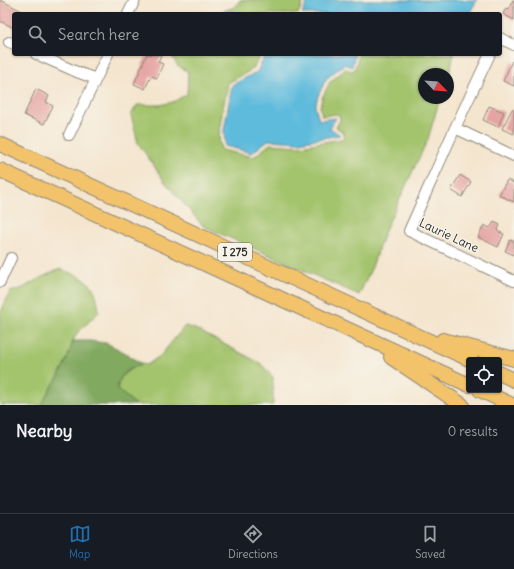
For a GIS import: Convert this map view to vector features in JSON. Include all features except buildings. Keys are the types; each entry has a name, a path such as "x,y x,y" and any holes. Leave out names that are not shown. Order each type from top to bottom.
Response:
{"highway":[{"name":"I 275","path":"0,144 466,358"},
{"name":"I 275","path":"0,170 466,384"},
{"path":"404,329 514,359"},
{"path":"360,335 462,405"},
{"path":"502,374 514,380"},
{"path":"486,393 512,405"}],"street":[{"path":"129,12 135,0"},
{"path":"502,39 514,45"},
{"path":"41,56 96,79"},
{"path":"69,135 107,56"},
{"path":"489,56 455,128 514,156"},
{"name":"Laurie Lane","path":"455,128 409,231 514,281"},
{"path":"0,282 11,258"}],"green space":[{"path":"240,0 304,0 299,12 220,12 235,7"},
{"path":"172,56 260,56 253,69 228,83 219,137 222,150 253,157 270,144 300,146 342,139 344,137 344,133 336,127 340,117 337,114 322,116 320,107 322,98 330,82 345,69 352,71 355,69 358,56 454,56 451,68 418,68 418,104 438,104 428,139 385,230 372,267 359,295 203,226 164,181 138,143 131,115 137,105 160,105 173,102 187,94 188,72 177,65"},
{"path":"60,269 78,276 91,285 96,297 99,312 77,333 60,374 42,405 0,405 0,314 10,292 23,288"},
{"path":"185,326 195,329 260,363 273,377 273,405 136,405 117,389 120,379 126,372 143,364 147,365 161,355"},
{"path":"73,341 106,343 143,364 122,375 117,389 136,405 42,405 60,374"}],"water":[{"path":"308,0 477,0 470,12 303,12"},
{"path":"265,56 355,56 352,67 344,64 326,79 318,96 315,107 319,120 336,118 330,128 340,135 299,142 268,140 252,153 225,146 224,130 232,85 257,72"}]}
